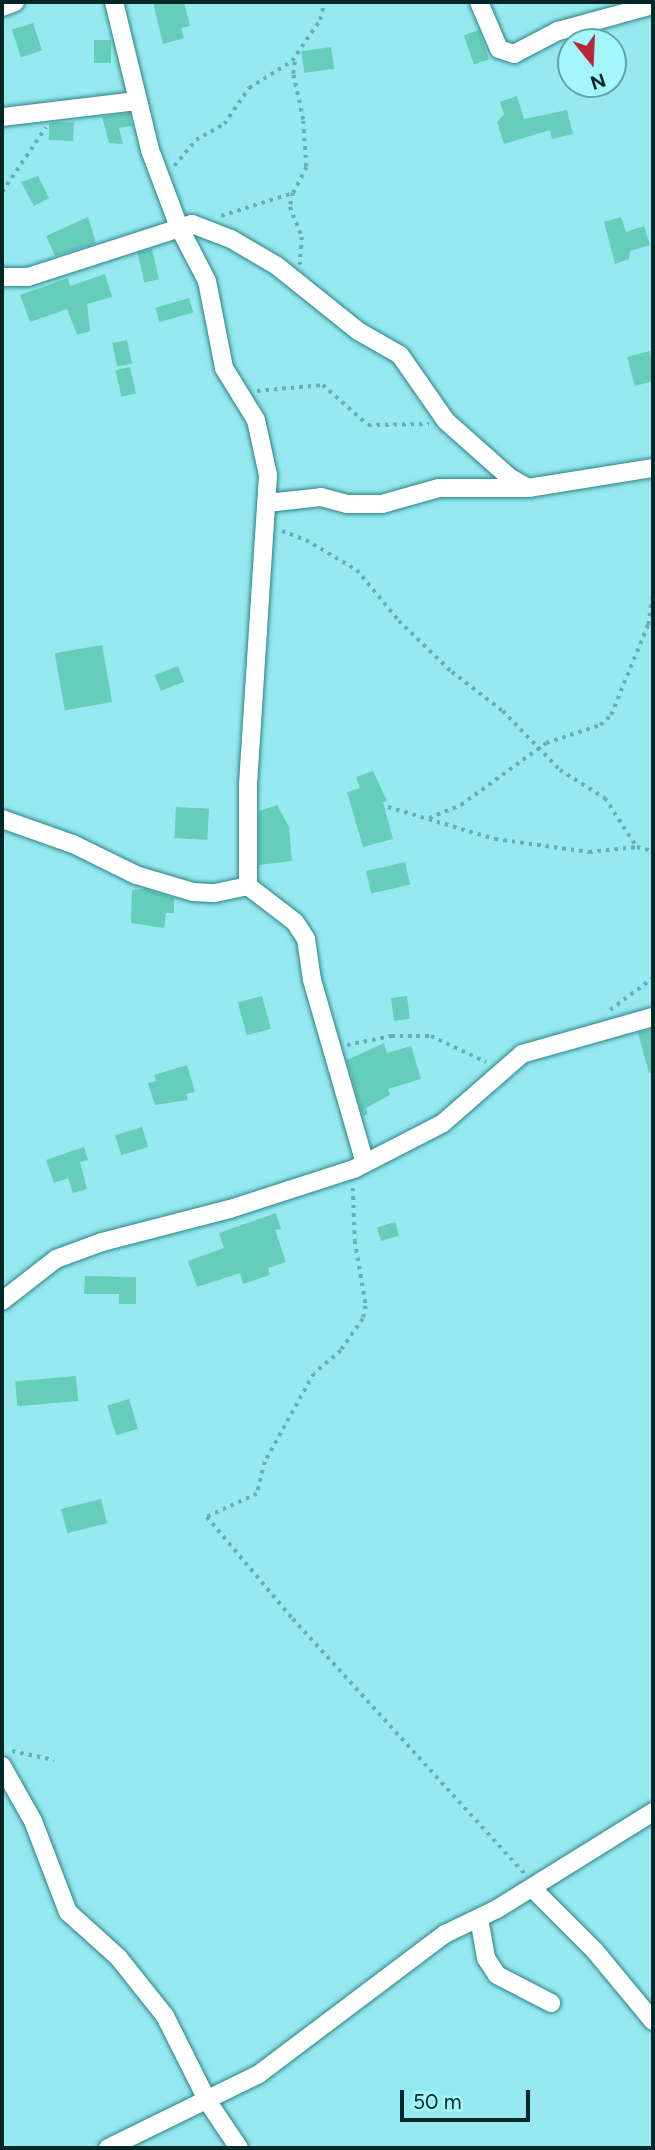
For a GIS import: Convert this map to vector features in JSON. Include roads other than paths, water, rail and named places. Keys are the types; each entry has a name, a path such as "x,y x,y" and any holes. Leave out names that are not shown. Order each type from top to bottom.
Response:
{"street":[{"path":"2,7 16,2"},
{"path":"114,2 136,101 165,193 185,225 207,281 224,368 261,438 268,475 248,785 248,886"},
{"path":"479,2 499,49 514,54 558,32 653,5"},
{"path":"2,117 136,101"},
{"path":"2,277 28,277 185,225 253,251 296,281 358,331 400,355 434,407 458,432 509,477 528,488"},
{"path":"266,511 321,497 347,504 382,504 439,488 528,488 653,468"},
{"path":"2,820 73,844 136,875 193,892 215,893 248,886"},
{"path":"248,886 300,928 335,1050 359,1164"},
{"path":"2,1301 57,1259 102,1242 230,1209 359,1164 443,1123 509,1063 551,1043 653,1017"},
{"path":"2,1766 33,1821 68,1912 118,1957 164,2016 208,2102 239,2148"},
{"path":"108,2148 127,2144 260,2074 427,1947 534,1887 653,1812"},
{"path":"534,1887 595,1951 653,2021"},
{"path":"479,1918 486,1958 497,1975 551,2003"}]}
